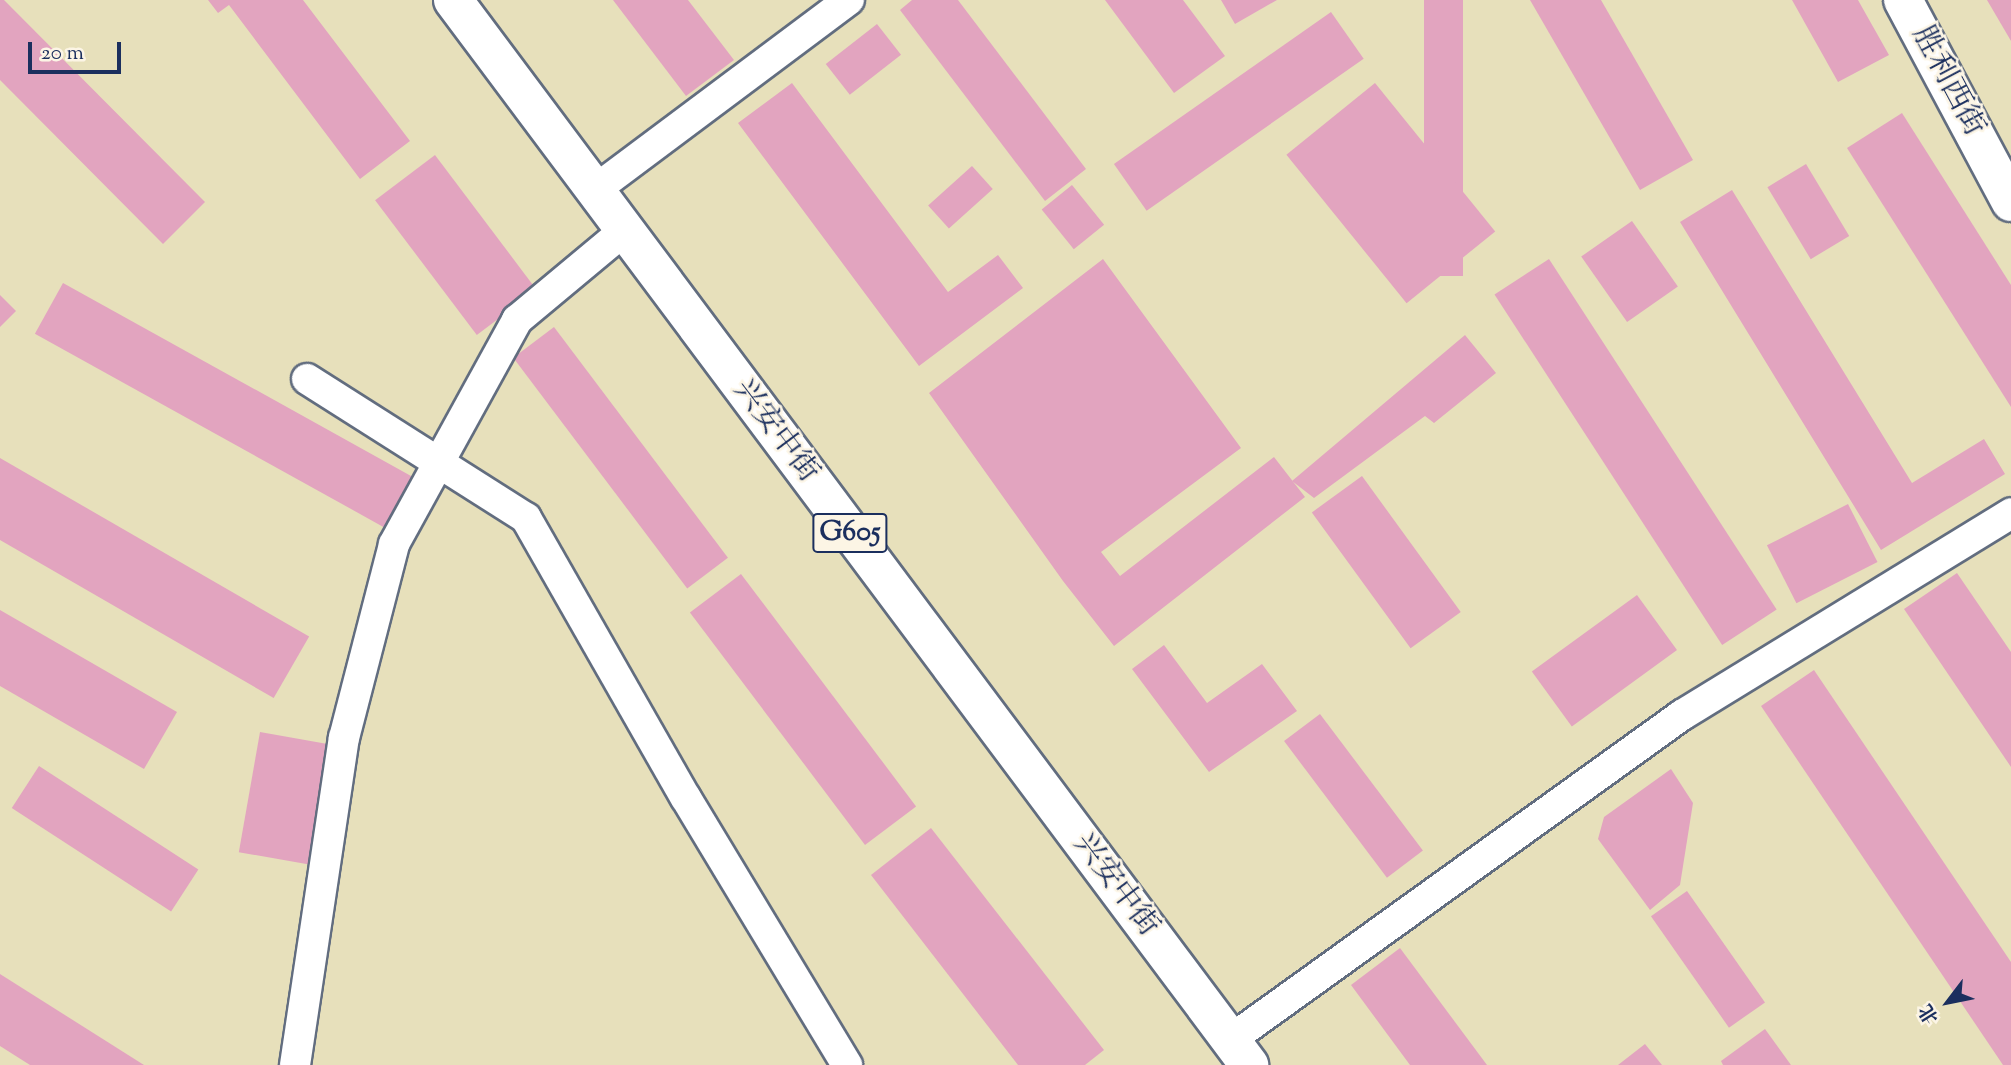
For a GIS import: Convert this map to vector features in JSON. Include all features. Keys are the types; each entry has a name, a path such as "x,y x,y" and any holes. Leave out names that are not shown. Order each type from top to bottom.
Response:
{"main road":[{"name":"兴安中街","path":"453,0 1240,1052"},
{"name":"胜利西街","path":"1903,0 2011,202"}],"street":[{"path":"596,189 849,0"},
{"path":"295,1065 344,738 394,544 517,320 624,231"},
{"path":"307,379 526,518 686,798 847,1065"},
{"path":"1240,1052 1682,715 2011,513"}],"building":[{"path":"0,0 4,0 205,202 163,244 0,80"},
{"path":"208,0 303,0 410,141 360,179 229,5 218,13"},
{"path":"613,0 688,0 734,60 686,96"},
{"path":"912,0 958,0 1086,169 1045,201 900,10"},
{"path":"1105,0 1183,0 1225,56 1174,93"},
{"path":"1221,0 1277,0 1235,24"},
{"path":"1424,0 1463,0 1463,276 1424,276"},
{"path":"1530,0 1601,0 1693,160 1640,190"},
{"path":"1792,0 1858,0 1889,55 1838,82"},
{"path":"1987,0 2011,0 2011,41"},
{"path":"1331,12 1364,59 1147,211 1114,164"},
{"path":"877,24 901,55 850,95 826,64"},
{"path":"792,83 948,292 998,255 1023,288 919,366 738,123"},
{"path":"1375,83 1495,231 1407,303 1286,155"},
{"path":"1902,113 2011,285 2011,407 1847,148"},
{"path":"435,155 537,290 477,335 375,200"},
{"path":"1806,164 1849,236 1811,259 1767,187"},
{"path":"972,166 993,189 949,229 928,205"},
{"path":"1072,185 1104,225 1074,249 1042,210"},
{"path":"1732,190 1912,483 1984,439 2005,474 1881,550 1680,222"},
{"path":"1632,221 1678,287 1627,322 1581,257"},
{"path":"1103,259 1241,448 1101,552 1120,576 1274,457 1305,497 1114,646 1063,581 929,393"},
{"path":"1549,259 1777,610 1722,645 1494,294"},
{"path":"63,283 414,477 386,528 35,334"},
{"path":"0,295 16,311 0,327"},
{"path":"554,327 728,558 687,588 513,358"},
{"path":"1465,335 1496,373 1434,423 1425,416 1314,498 1292,481"},
{"path":"0,458 309,636 274,698 0,540"},
{"path":"1362,476 1461,612 1411,648 1312,512"},
{"path":"1848,504 1878,562 1796,603 1767,545"},
{"path":"1957,573 2011,652 2011,767 1904,609"},
{"path":"741,574 916,806 865,845 690,613"},
{"path":"1637,595 1677,650 1572,726 1532,671"},
{"path":"0,610 177,712 144,769 0,686"},
{"path":"1164,645 1207,703 1262,664 1297,711 1209,772 1132,669"},
{"path":"1814,670 2011,962 2011,1065 2003,1065 1761,706"},
{"path":"1320,714 1423,851 1387,878 1284,741"},
{"path":"260,732 329,744 308,864 239,852"},
{"path":"39,766 198,869 171,911 12,808"},
{"path":"1671,769 1693,803 1680,885 1650,910 1598,839 1604,817"},
{"path":"931,828 1104,1050 1085,1065 1018,1065 871,875"},
{"path":"1687,891 1765,1002 1729,1028 1651,916"},
{"path":"1400,948 1487,1065 1410,1065 1351,985"},
{"path":"0,974 144,1065 30,1065 0,1046"},
{"path":"1765,1029 1791,1065 1723,1065 1721,1061"},
{"path":"1645,1044 1662,1065 1618,1065"}]}
